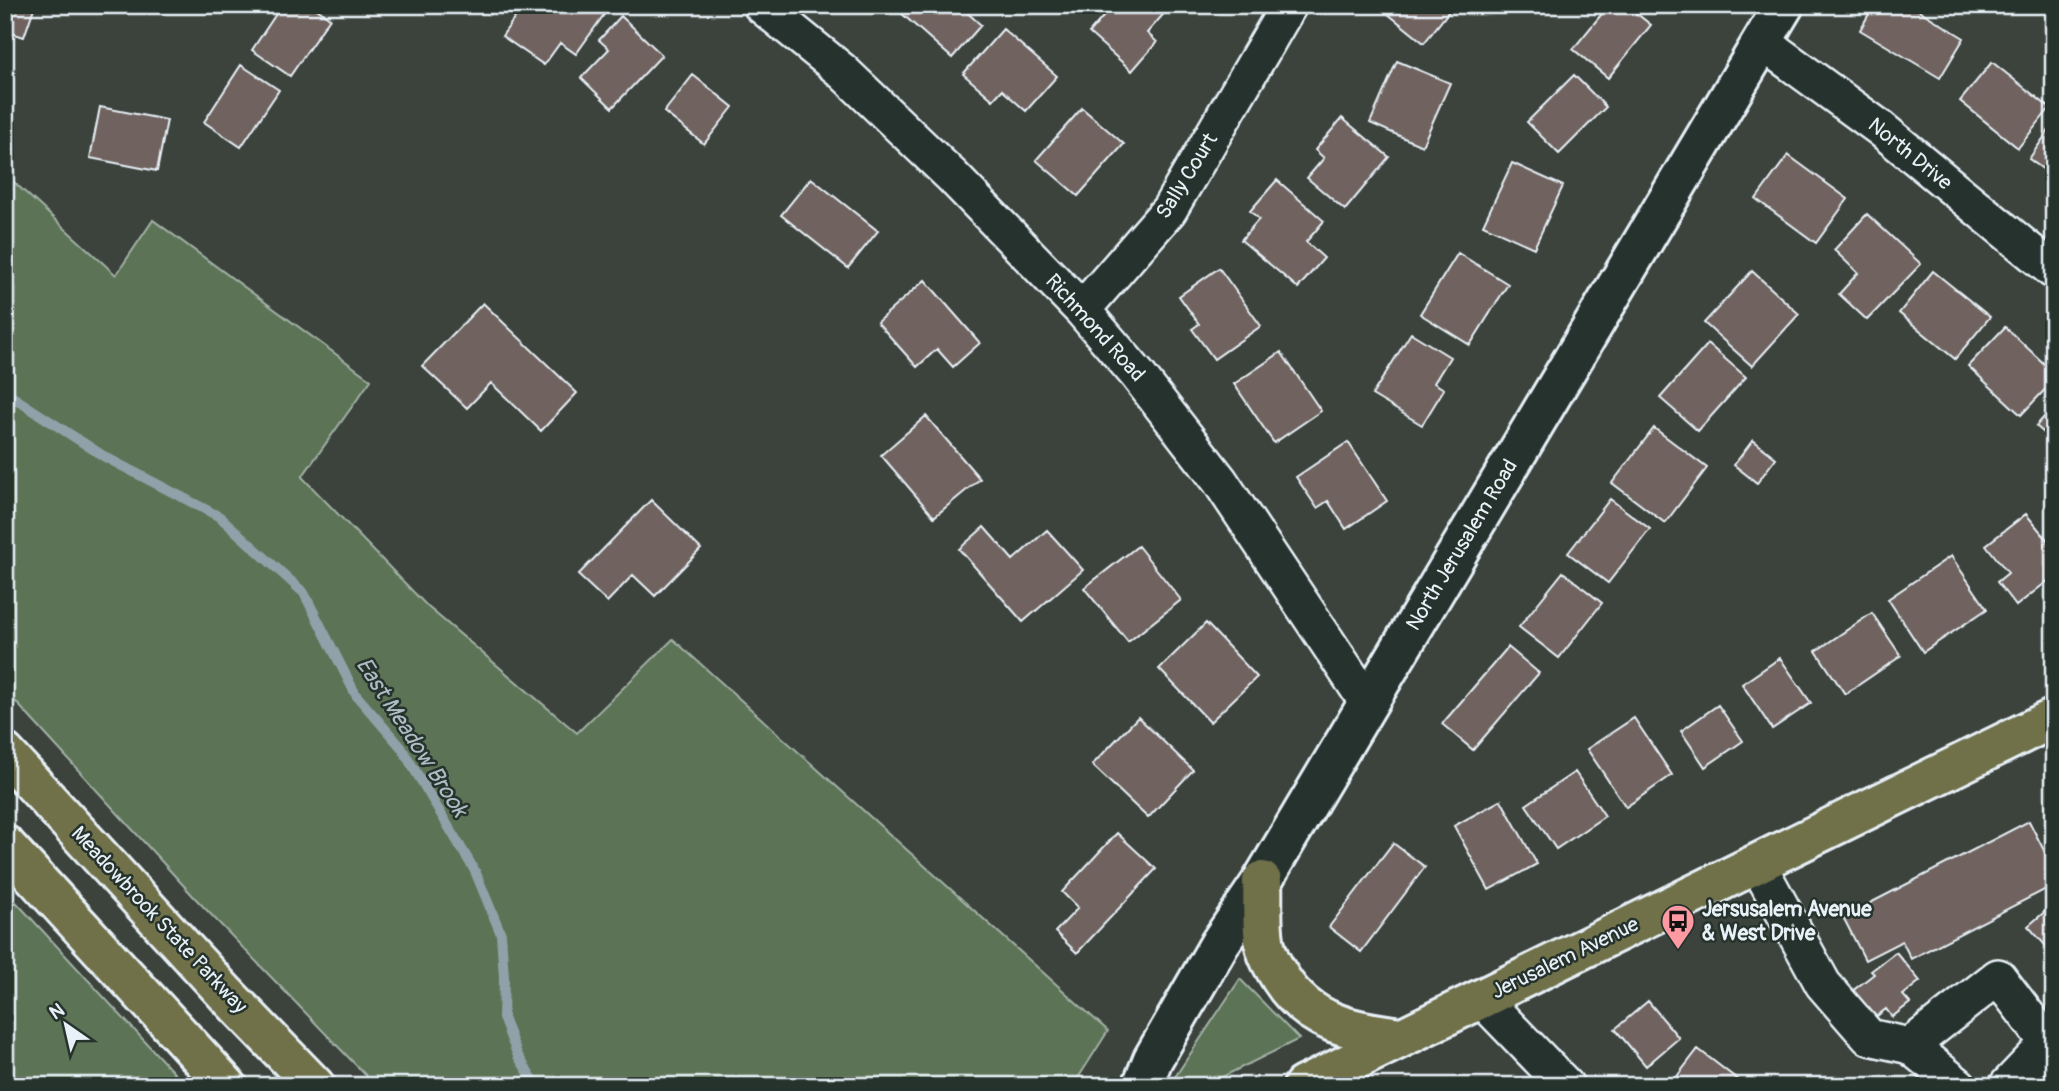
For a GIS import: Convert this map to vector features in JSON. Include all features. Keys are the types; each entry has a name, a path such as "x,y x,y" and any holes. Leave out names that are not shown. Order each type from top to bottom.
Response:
{"main road":[{"name":"North Jerusalem Road","path":"1142,1086 1153,1059 1220,943 1262,881 1784,5"},
{"name":"Jerusalem Avenue","path":"1303,1086 2054,718"},
{"name":"Meadowbrook State Parkway","path":"5,753 226,994 315,1086"},
{"path":"5,845 227,1086"},
{"path":"1262,881 1264,940 1269,960 1290,994 1307,1010 1327,1020 1350,1028 1401,1037"}],"street":[{"name":"Richmond Road","path":"761,5 841,70 952,176 1082,310 1137,373 1220,481 1368,704"},
{"name":"Sally Court","path":"1082,310 1169,209 1282,18"},
{"name":"North Drive","path":"1762,42 1880,128 2054,271"},
{"path":"1757,863 1823,984 1869,1037 1910,1046 1959,1086"},
{"path":"1910,1046 1998,977 2048,1043 2007,1086"},
{"path":"1482,999 1566,1086"}],"green space":[{"path":"5,174 116,275 153,220 371,380 302,477 428,607 577,733 673,639 1108,1031 1073,1086 376,1086 195,898 5,690"},
{"path":"5,890 186,1086 5,1086"},
{"path":"1240,979 1299,1039 1204,1086 1169,1086"}],"building":[{"path":"5,5 35,5 24,37 5,31"},
{"path":"282,5 311,5 330,18 290,76 252,50"},
{"path":"524,5 603,5 608,9 576,54 560,43 544,65 502,36"},
{"path":"892,5 959,5 981,25 952,58"},
{"path":"1104,5 1163,5 1168,9 1147,33 1157,42 1132,71 1089,33 1109,10"},
{"path":"1377,5 1454,5 1424,43"},
{"path":"1609,5 1626,5 1651,25 1608,78 1573,49"},
{"path":"1874,5 1910,5 1964,38 1940,78 1860,30"},
{"path":"621,16 662,55 612,108 581,78 609,49 599,40"},
{"path":"1003,29 1057,76 1026,111 1002,90 993,100 963,74"},
{"path":"1397,61 1450,83 1422,146 1370,123"},
{"path":"1992,62 2050,108 2018,148 1960,101"},
{"path":"241,65 279,90 241,147 204,122"},
{"path":"693,75 733,107 704,144 664,112"},
{"path":"1574,75 1606,107 1559,154 1527,122"},
{"path":"100,107 167,120 157,171 90,158"},
{"path":"1082,108 1124,144 1078,196 1036,160"},
{"path":"1342,118 1389,157 1345,210 1307,178 1324,158 1315,150"},
{"path":"2054,123 2054,177 2029,159"},
{"path":"1788,155 1848,199 1816,243 1756,199"},
{"path":"1512,163 1563,186 1534,248 1483,225"},
{"path":"811,178 878,231 848,268 781,215"},
{"path":"1277,180 1324,221 1306,242 1324,258 1298,288 1241,240 1259,219 1250,211"},
{"path":"1867,214 1921,264 1867,320 1839,294 1858,273 1834,250"},
{"path":"1458,253 1508,284 1470,345 1420,314"},
{"path":"1219,268 1261,326 1214,359 1192,329 1199,324 1179,296"},
{"path":"1752,271 1799,314 1752,366 1704,323"},
{"path":"1933,271 1990,317 1955,359 1899,313"},
{"path":"925,280 980,343 953,367 937,349 917,367 877,322"},
{"path":"483,303 577,393 541,431 491,383 467,408 422,366"},
{"path":"2005,327 2054,373 2054,380 2021,415 1968,366"},
{"path":"1411,333 1450,357 1434,383 1444,389 1422,425 1372,395"},
{"path":"1708,344 1746,377 1698,431 1660,398"},
{"path":"1281,352 1321,411 1274,443 1234,384"},
{"path":"2054,406 2054,442 2036,426"},
{"path":"926,416 980,479 934,517 881,455"},
{"path":"1654,428 1707,468 1665,523 1612,483"},
{"path":"1753,440 1776,458 1757,483 1734,465"},
{"path":"1348,442 1387,501 1346,529 1328,501 1317,508 1296,477"},
{"path":"1610,499 1650,529 1608,583 1568,553"},
{"path":"651,500 701,549 655,596 633,575 607,602 578,575"},
{"path":"2026,514 2054,548 2054,576 2016,606 1997,582 2008,573 1986,545"},
{"path":"984,527 1013,560 1047,530 1083,570 1023,622 959,549"},
{"path":"1138,546 1181,600 1128,642 1084,588"},
{"path":"1951,556 1987,609 1923,652 1888,599"},
{"path":"1563,572 1602,603 1559,658 1519,627"},
{"path":"1872,613 1901,656 1845,694 1816,651"},
{"path":"1206,623 1257,677 1210,722 1159,669"},
{"path":"1508,647 1539,673 1473,750 1442,724"},
{"path":"1780,658 1811,703 1772,729 1742,684"},
{"path":"1718,705 1743,741 1705,767 1681,731"},
{"path":"1138,717 1193,770 1148,818 1092,765"},
{"path":"1634,718 1672,775 1626,807 1587,749"},
{"path":"1575,772 1605,816 1556,849 1526,805"},
{"path":"1501,800 1537,864 1489,890 1454,826"},
{"path":"2029,821 2054,870 2054,885 1911,959 1902,941 1865,960 1843,917"},
{"path":"1117,833 1156,869 1077,953 1055,932 1078,908 1062,892"},
{"path":"1393,843 1425,867 1361,952 1329,927"},
{"path":"2054,904 2054,955 2028,926"},
{"path":"1896,952 1920,981 1903,995 1910,1003 1892,1017 1886,1009 1873,1019 1851,992 1874,974 1871,971"},
{"path":"1648,1001 1679,1038 1646,1066 1615,1029"},
{"path":"1698,1049 1737,1079 1732,1086 1675,1086 1672,1083"}],"waterway":[{"name":"East Meadow Brook","path":"5,392 105,457 220,517 304,593 356,695 401,747 475,871 501,934 503,1018 518,1056 537,1086"}],"place":[{"name":"Jersusalem Avenue & West Drive","path":"1678,951"}]}
